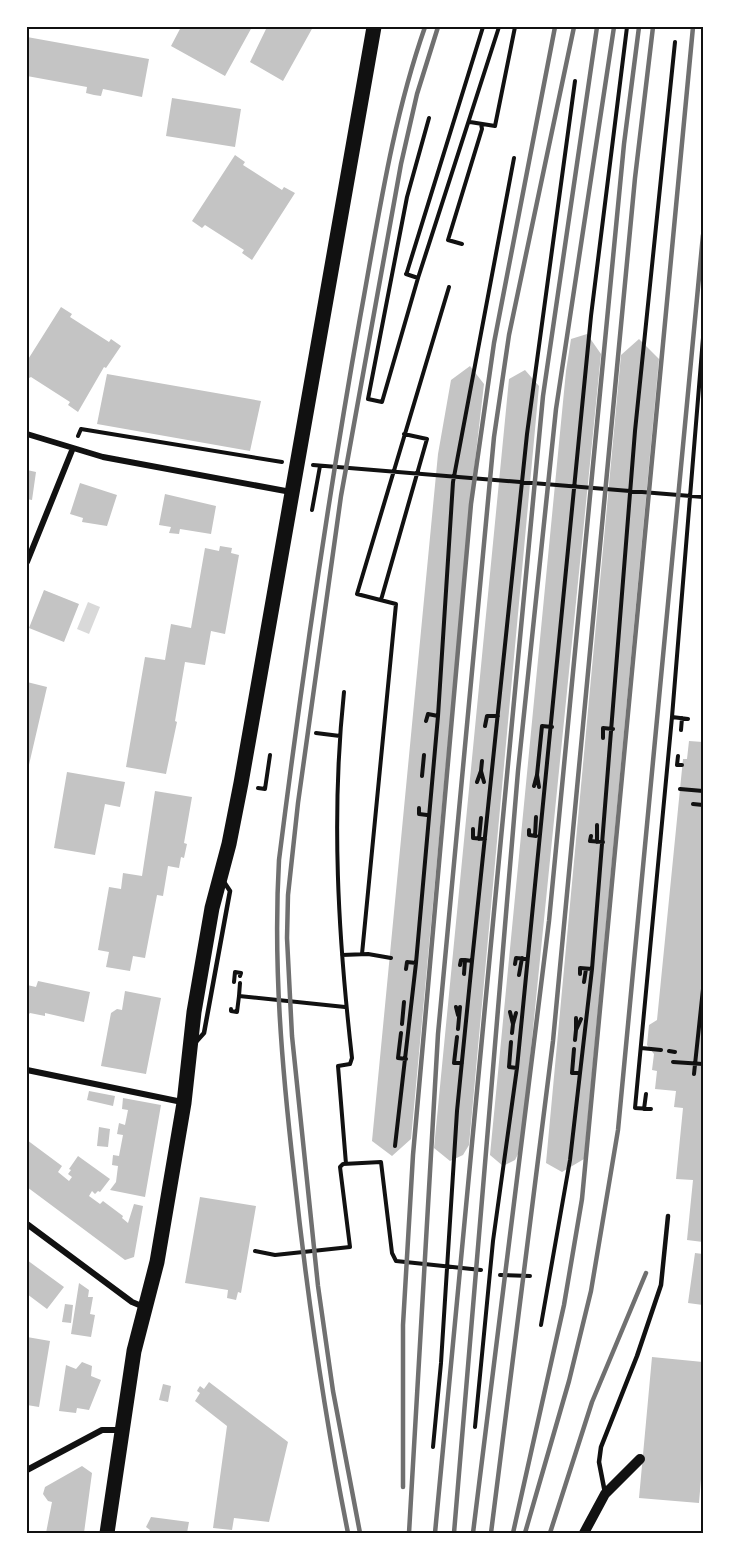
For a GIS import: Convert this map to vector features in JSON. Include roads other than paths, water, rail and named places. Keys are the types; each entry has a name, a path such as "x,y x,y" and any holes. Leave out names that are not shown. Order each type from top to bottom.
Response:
{"main road":[{"path":"107,1533 134,1351 157,1262 184,1103 194,1012 219,875 229,844 241,783 374,27"}],"street":[{"path":"27,434 103,457 292,492"},
{"path":"27,562 73,448"},
{"path":"27,1070 184,1103"},
{"path":"27,1224 132,1302 146,1308"},
{"path":"27,1470 102,1430 121,1430"},
{"path":"584,1533 605,1494 640,1459"}],"lane":[{"path":"605,1494 599,1462 601,1447 637,1356 661,1285 668,1216"}],"railway":[{"path":"348,1533 317,1353 290,1134 282,1056 277,899 279,860 297,724 337,453 395,135 403,98 425,27"},
{"path":"360,1533 333,1391 318,1286 292,1036 287,938 288,895 298,803 341,496 401,164 417,94 438,27"},
{"path":"403,1487 403,1325 413,1155 471,504 494,343 555,27"},
{"path":"409,1533 438,1034 494,437 509,335 574,27"},
{"path":"435,1533 543,396 597,27"},
{"path":"454,1533 518,771 556,409 614,27"},
{"path":"473,1533 549,921 624,144 639,27"},
{"path":"491,1533 553,1041 635,178 653,27"},
{"path":"513,1533 564,1305 582,1199 693,27"},
{"path":"525,1533 569,1381 591,1291 618,1130 703,235"},
{"path":"550,1533 592,1402 646,1273"}]}
